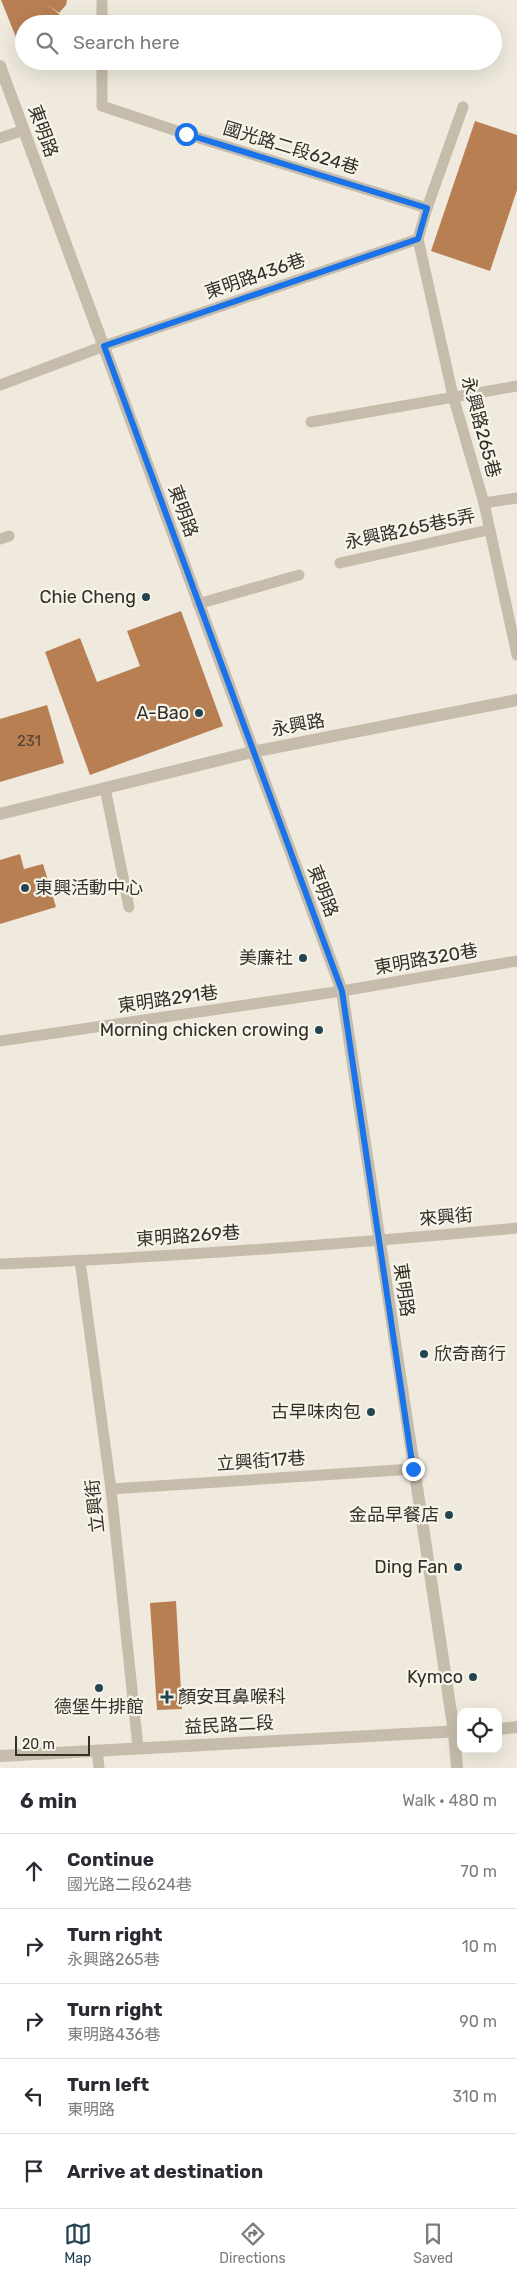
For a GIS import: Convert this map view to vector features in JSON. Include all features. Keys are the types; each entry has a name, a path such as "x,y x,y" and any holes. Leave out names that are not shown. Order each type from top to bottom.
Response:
{"street":[{"name":"東明路","path":"0,66 252,752 342,991 413,1469 457,1732"},
{"name":"永興路","path":"0,814 252,752 517,700"},
{"path":"502,1729 517,1727"},
{"name":"益民路二段","path":"0,1756 138,1747 457,1732"},
{"name":"東明路","path":"457,1753 457,1768"}],"lane":[{"path":"102,0 102,15"},
{"name":"國光路二段624巷","path":"102,70 102,106 186,134 427,208"},
{"path":"427,208 464,107"},
{"path":"0,138 24,130"},
{"name":"永興路265巷","path":"427,208 418,239 453,396 484,503 488,530 517,655"},
{"name":"東明路436巷","path":"0,385 104,346 418,239"},
{"path":"311,422 517,386"},
{"path":"484,503 517,498"},
{"name":"永興路265巷5弄","path":"340,563 488,530"},
{"path":"198,604 299,575"},
{"path":"105,788 129,907"},
{"name":"東明路320巷","path":"342,991 517,961"},
{"name":"東明路291巷","path":"0,1041 342,991"},
{"name":"來興街","path":"379,1241 517,1228"},
{"name":"東明路269巷","path":"0,1264 80,1261 379,1241"},
{"name":"立興街","path":"80,1261 111,1489 138,1747"},
{"name":"立興街17巷","path":"111,1489 413,1469"},
{"path":"97,1750 99,1768"}],"building":[{"path":"1,0 67,0 66,5 59,13 48,5 60,15 15,15 15,35"},
{"path":"475,121 517,135 517,190 490,271 431,251"},
{"path":"181,611 223,726 90,775 45,652 80,638 97,682 140,666 127,631"},
{"path":"47,705 64,763 0,782 0,719"},
{"name":"東興活動中心","path":"20,854 24,869 43,864 56,907 0,924 0,860"},
{"path":"176,1601 182,1709 157,1710 150,1603"}],"place":[{"name":"Chie Cheng","path":"146,597"},
{"name":"A-Bao","path":"199,713"},
{"name":"東興活動中心","path":"25,888"},
{"name":"美廉社","path":"303,958"},
{"name":"Morning chicken crowing","path":"319,1030"},
{"name":"欣奇商行","path":"424,1354"},
{"name":"古早味肉包","path":"371,1412"},
{"name":"金品早餐店","path":"449,1515"},
{"name":"Ding Fan","path":"458,1567"},
{"name":"Kymco","path":"473,1677"},
{"name":"德堡牛排館","path":"99,1688"},
{"name":"顏安耳鼻喉科","path":"167,1697"}],"route":[{"path":"186,134 427,208 418,239 104,346 252,752 342,991 413,1469"}]}
